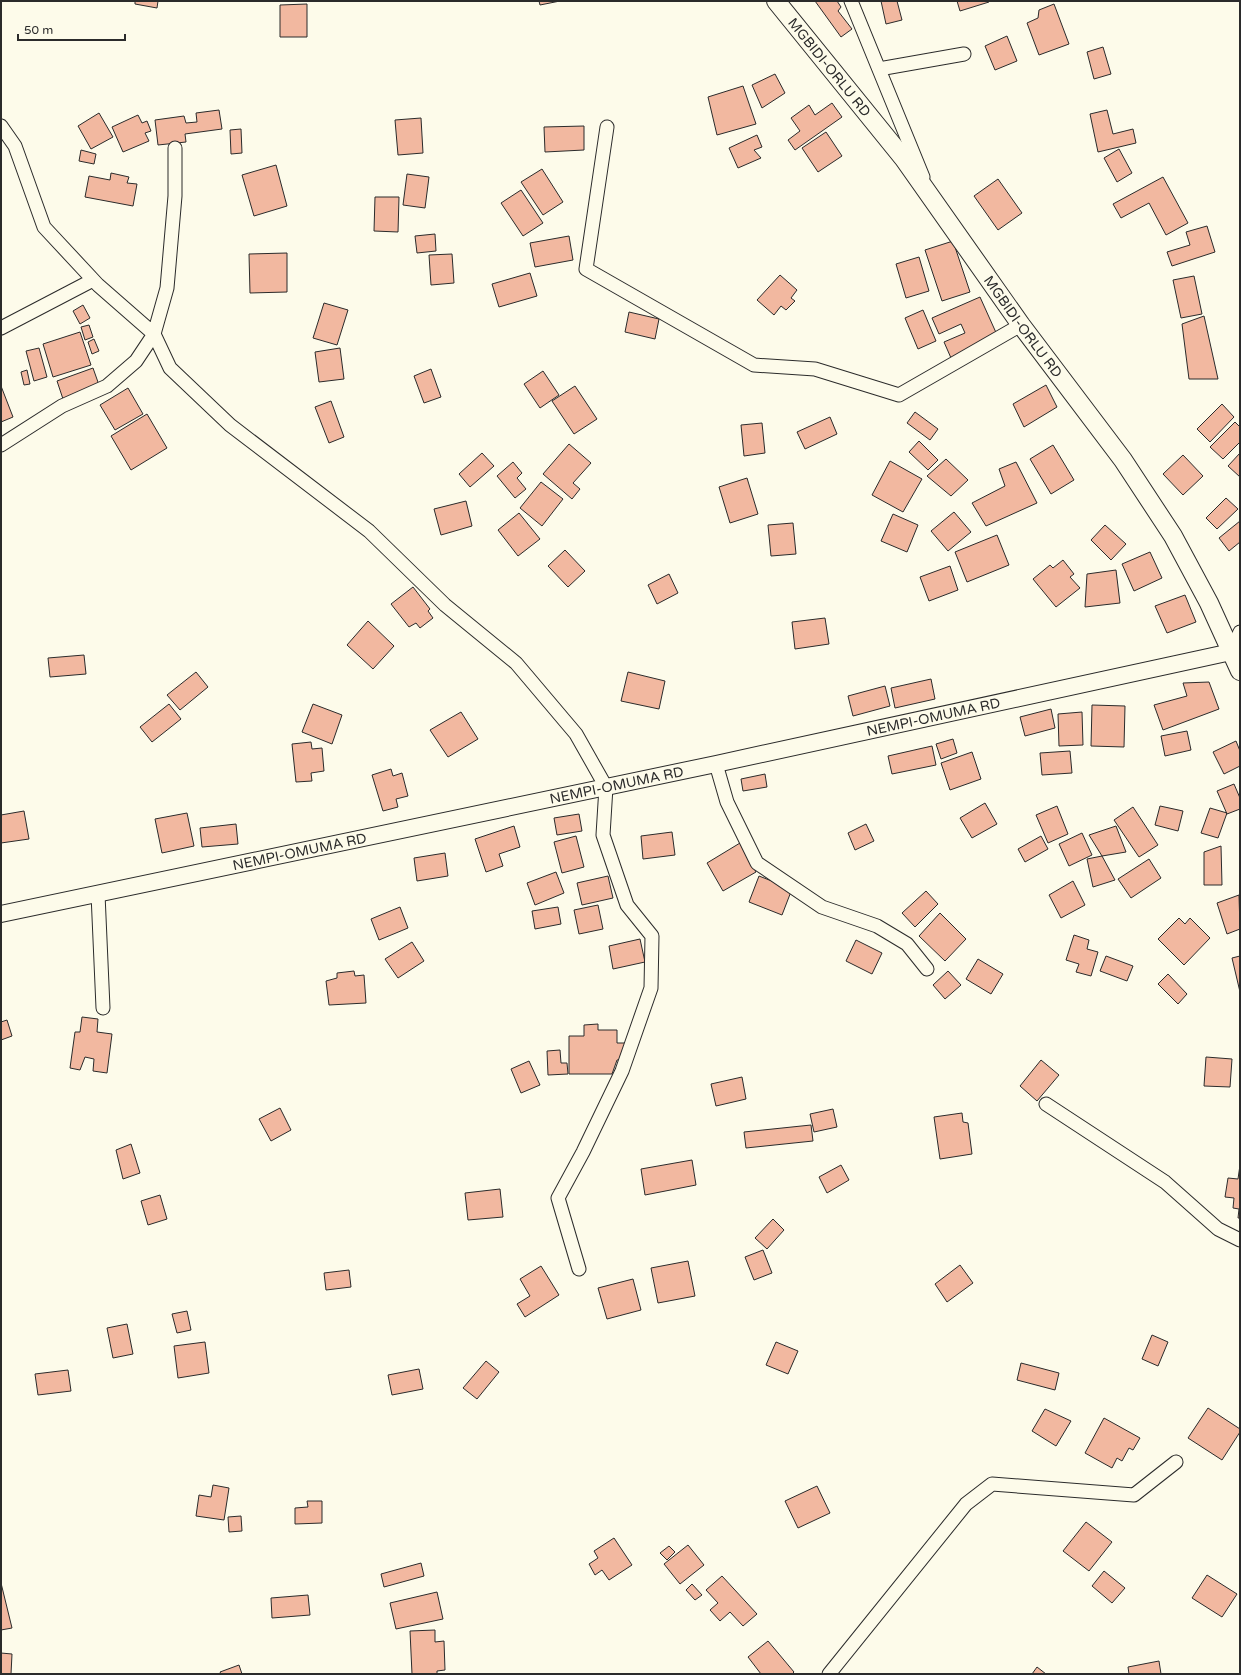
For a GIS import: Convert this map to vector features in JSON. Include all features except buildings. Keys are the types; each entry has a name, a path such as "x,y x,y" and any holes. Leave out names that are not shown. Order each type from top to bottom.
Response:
{"main road":[{"name":"MGBIDI-ORLU RD","path":"776,1 904,159 1021,325 1123,460 1173,536 1209,603 1240,671"}],"street":[{"path":"851,1 932,198"},
{"path":"879,68 964,54"},
{"path":"1,126 15,146 44,227 93,280 154,334 170,368 230,425 369,531 445,605 516,663 576,734 606,787 604,834 627,905 652,936 651,988 622,1071 583,1152 558,1198 578,1269"},
{"path":"607,127 586,269 754,365 815,369 900,395 1021,325"},
{"path":"1,445 62,406 107,386 136,362 154,334 167,288 175,196 175,148"},
{"path":"1,328 93,280"},
{"path":"1231,652 1240,632"},
{"name":"NEMPI-OMUMA RD","path":"1,914 716,764 1231,652"},
{"path":"716,764 727,802 757,863 822,907 877,926 907,944 927,968"},
{"path":"98,894 102,1008"},
{"path":"1046,1104 1165,1182 1218,1229 1240,1240"},
{"path":"829,1674 966,1504 992,1484 1134,1495 1176,1462"}]}
